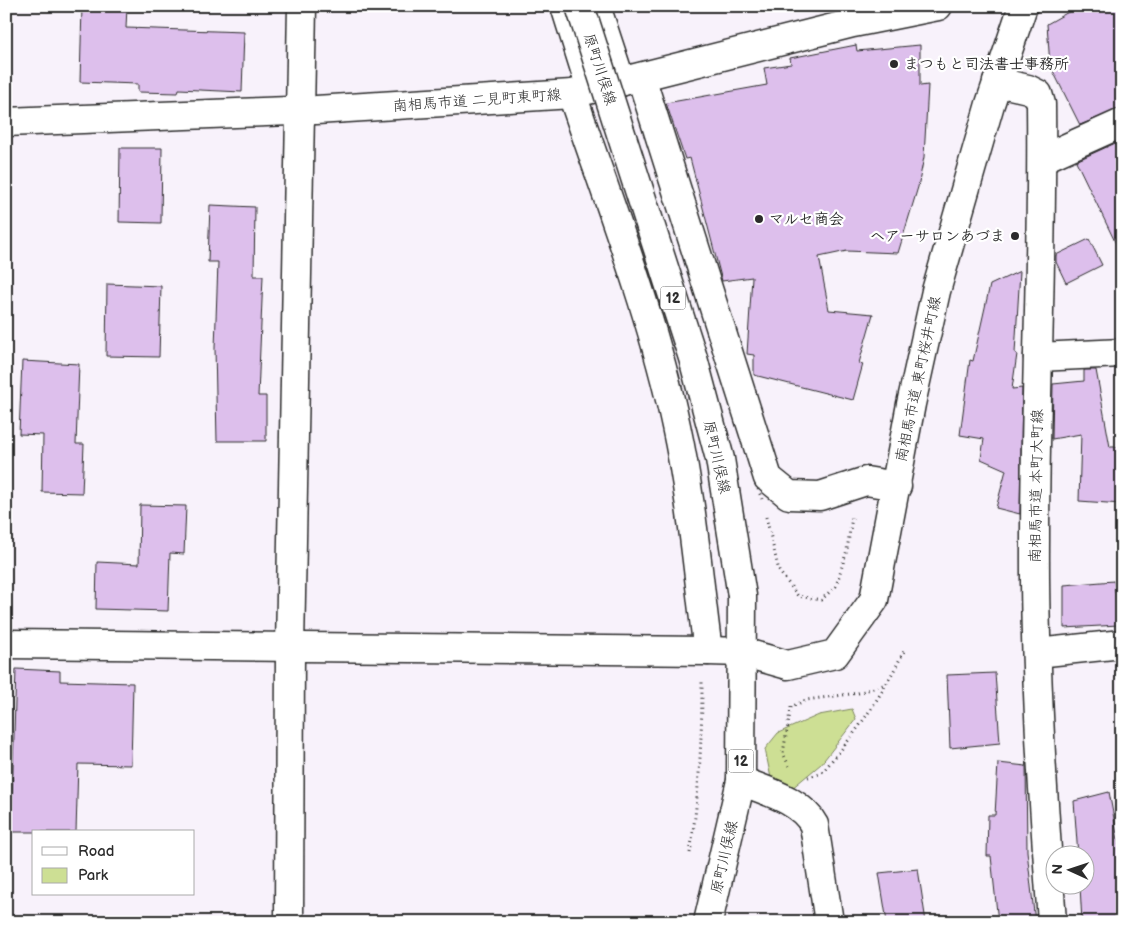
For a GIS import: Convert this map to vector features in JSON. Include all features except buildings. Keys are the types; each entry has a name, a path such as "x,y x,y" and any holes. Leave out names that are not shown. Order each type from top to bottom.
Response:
{"street":[{"path":"289,922 290,648 302,6"},
{"path":"565,6 582,92 649,323 676,427 694,533 705,663"},
{"name":"原町川俣線","path":"580,6 693,358 720,459 742,596 741,781 708,922"},
{"path":"596,6 631,80 768,478 789,495 820,496 866,482 897,486"},
{"name":"南相馬市道 二見町東町線","path":"6,122 301,110 582,92 853,23 938,6"},
{"name":"南相馬市道 東町桜井町線","path":"6,644 290,648 705,663 742,652 788,664 835,654 874,600 911,404 936,291 997,82 1024,6"},
{"name":"南相馬市道 本町大町線","path":"997,82 1028,89 1038,94 1041,104 1042,159 1034,540 1037,653 1052,922"},
{"path":"1042,159 1122,123"},
{"path":"1038,357 1122,352"},
{"path":"1037,653 1122,644"},
{"path":"741,781 790,802 808,813 814,825 829,922"}],"path":[{"path":"762,499 779,571 798,596 821,600 836,586 847,550 853,512"},
{"path":"804,778 820,773 849,740 875,705 883,685 892,676 904,651"},
{"path":"688,862 697,806 705,663"},
{"path":"792,771 783,753 791,707 806,700 858,693 883,685"}],"green space":[{"path":"852,709 856,719 821,764 791,789 772,783 765,749 778,733 819,715"}],"place":[{"name":"まつもと司法書士事務所","path":"894,64"},
{"name":"マルセ商会","path":"759,219"},
{"name":"ヘアーサロンあづま","path":"1015,236"}]}
